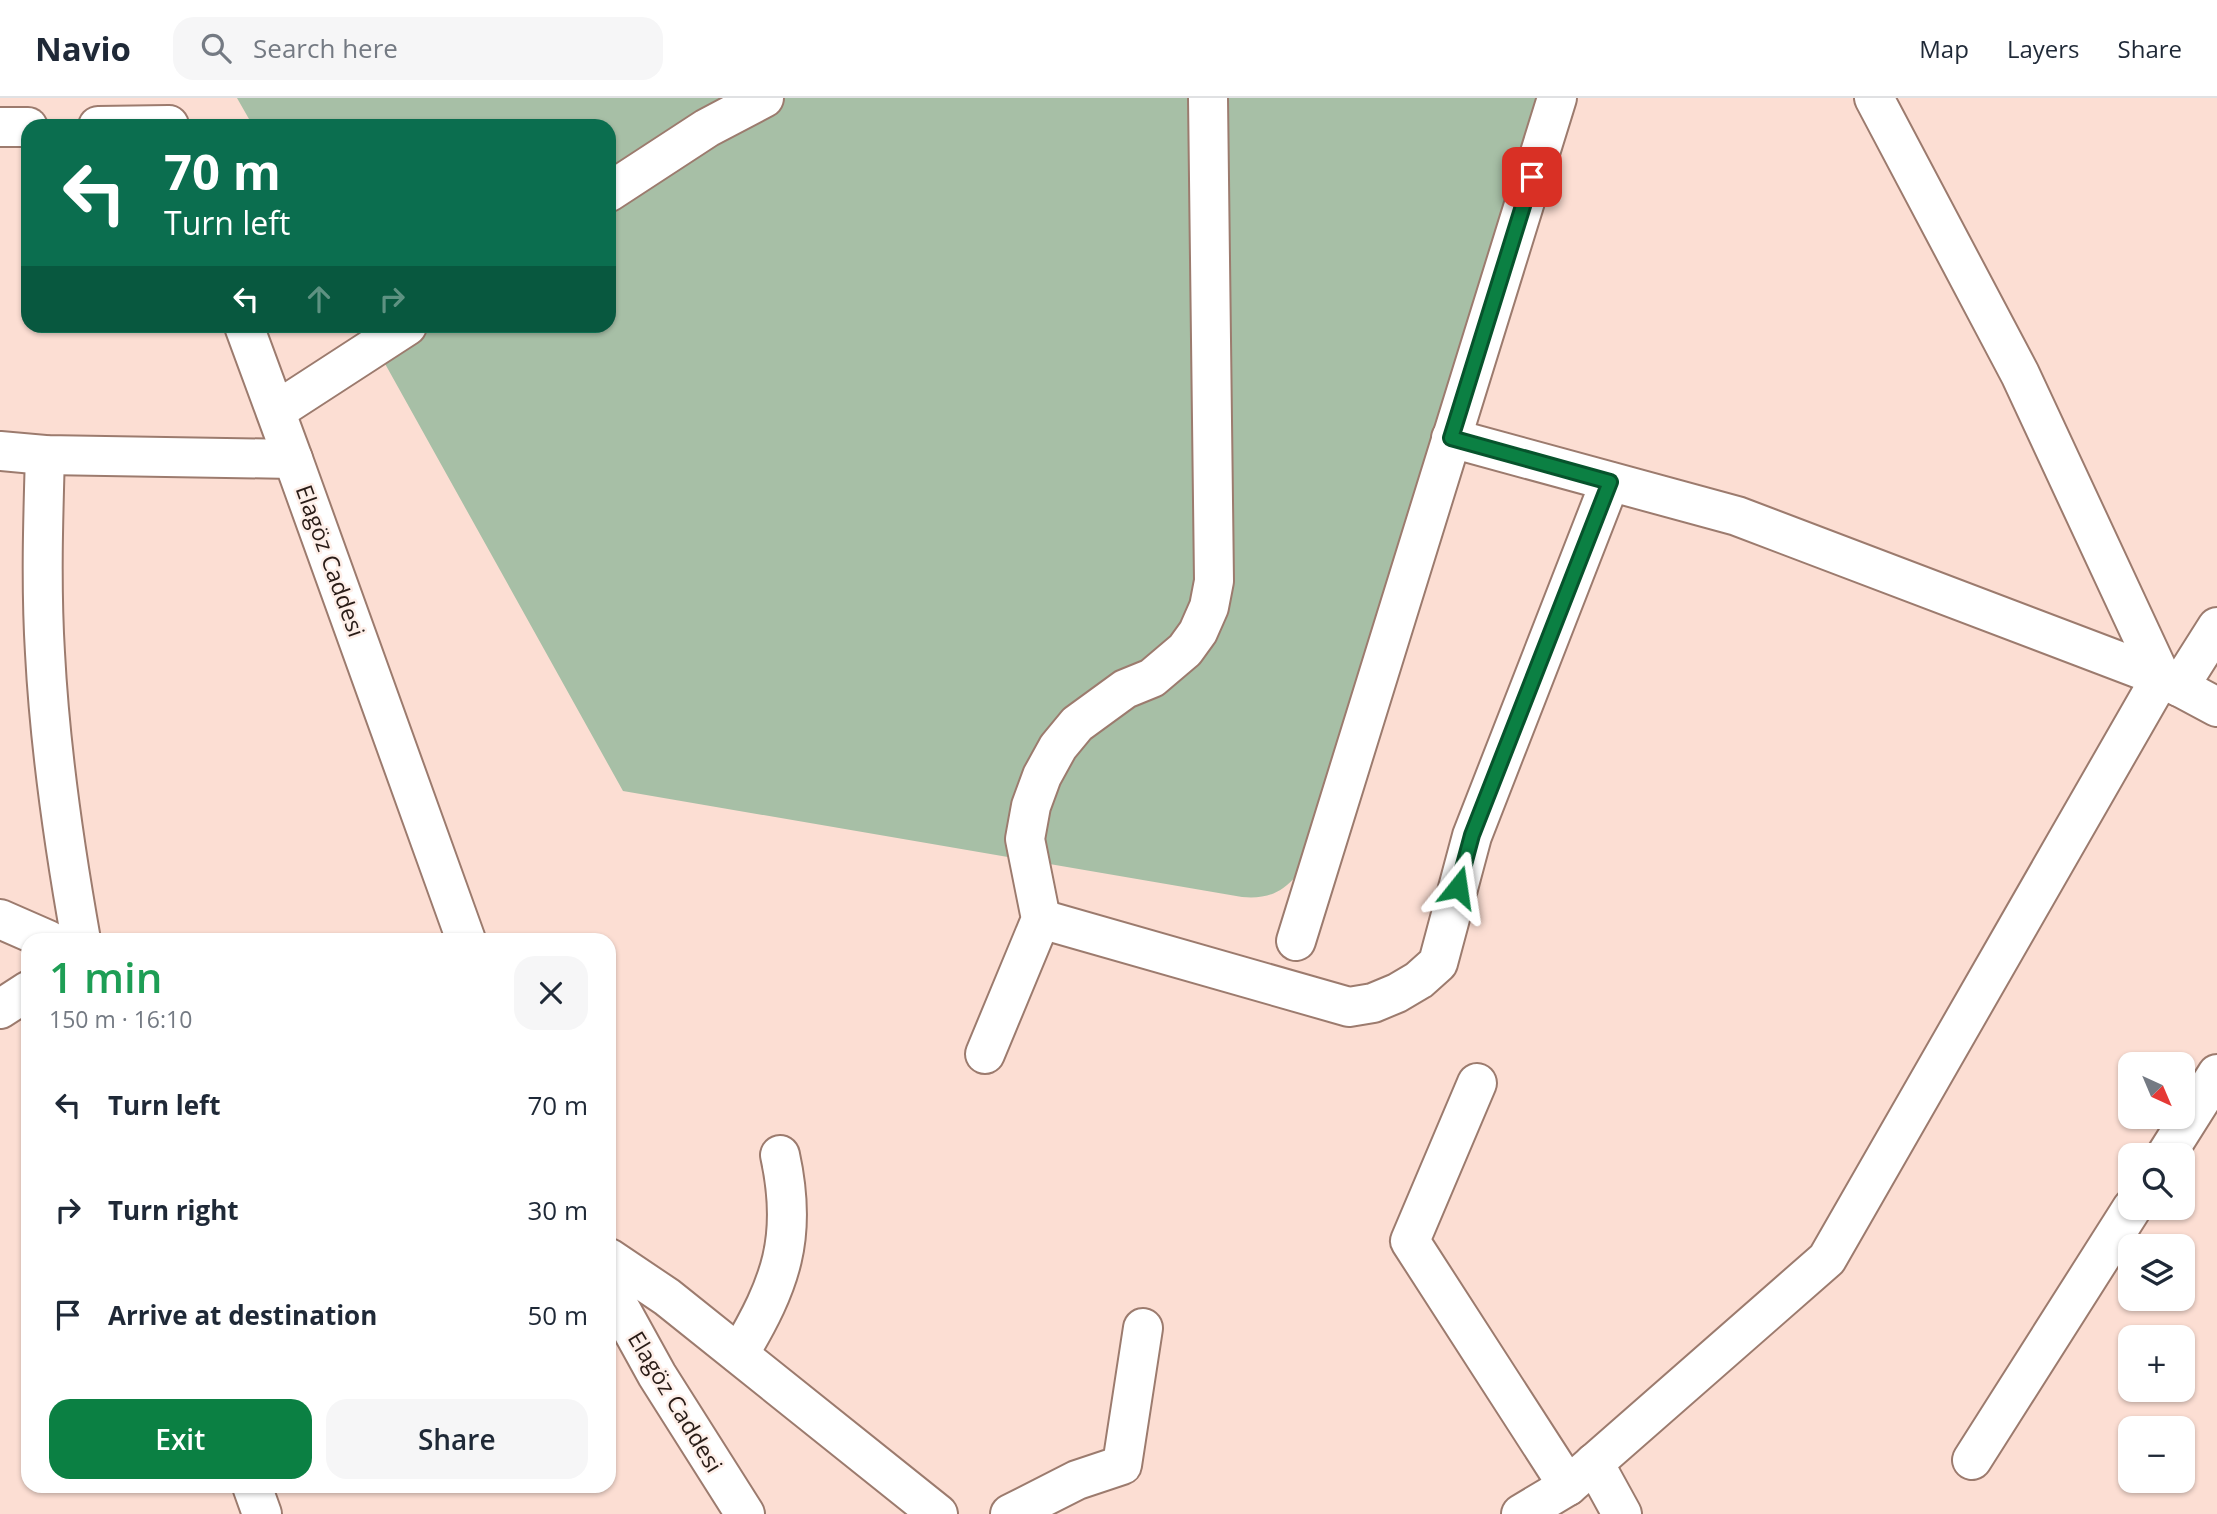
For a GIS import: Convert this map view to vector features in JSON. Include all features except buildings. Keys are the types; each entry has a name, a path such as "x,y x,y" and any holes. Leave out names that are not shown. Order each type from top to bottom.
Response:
{"street":[{"path":"157,98 167,119"},
{"path":"616,187 707,128 764,98"},
{"path":"985,1054 1041,919 1025,839 1031,806 1042,776 1058,747 1077,724 1125,689 1152,678 1185,650 1198,632 1209,607 1214,581 1208,98"},
{"path":"1296,941 1557,98"},
{"path":"1874,98 2020,374 2170,682"},
{"path":"0,127 21,127"},
{"path":"247,333 293,459"},
{"path":"276,411 396,333"},
{"path":"1451,438 1737,516 2170,682 2217,707"},
{"name":"Elagöz Caddesi","path":"0,451 45,455 293,459 463,933"},
{"path":"45,455 45,652 60,812 80,933"},
{"path":"1041,919 1349,1007 1373,1003 1419,980 1438,963 1472,835 1610,482"},
{"path":"1521,1514 1581,1474 1827,1259 2170,682 2217,627"},
{"path":"0,919 32,933"},
{"path":"0,1009 21,995"},
{"path":"2174,1143 2217,1074"},
{"path":"1477,1083 1410,1241 1581,1474 1622,1514"},
{"path":"739,1354 759,1321 783,1260 789,1207 780,1155"},
{"path":"1972,1460 2124,1220"},
{"path":"616,1263 667,1297 938,1514"},
{"name":"Elagöz Caddesi","path":"616,1301 657,1375 745,1514"},
{"path":"1010,1514 1077,1480 1122,1465 1143,1328"},
{"path":"254,1493 262,1514"}],"green space":[{"path":"237,98 1544,98 1296,876 1272,894 1258,897 1242,897 623,791 368,333 616,333 616,119 249,119"}],"route":[{"path":"1458,887 1472,835 1610,482 1451,438 1532,177"}]}
